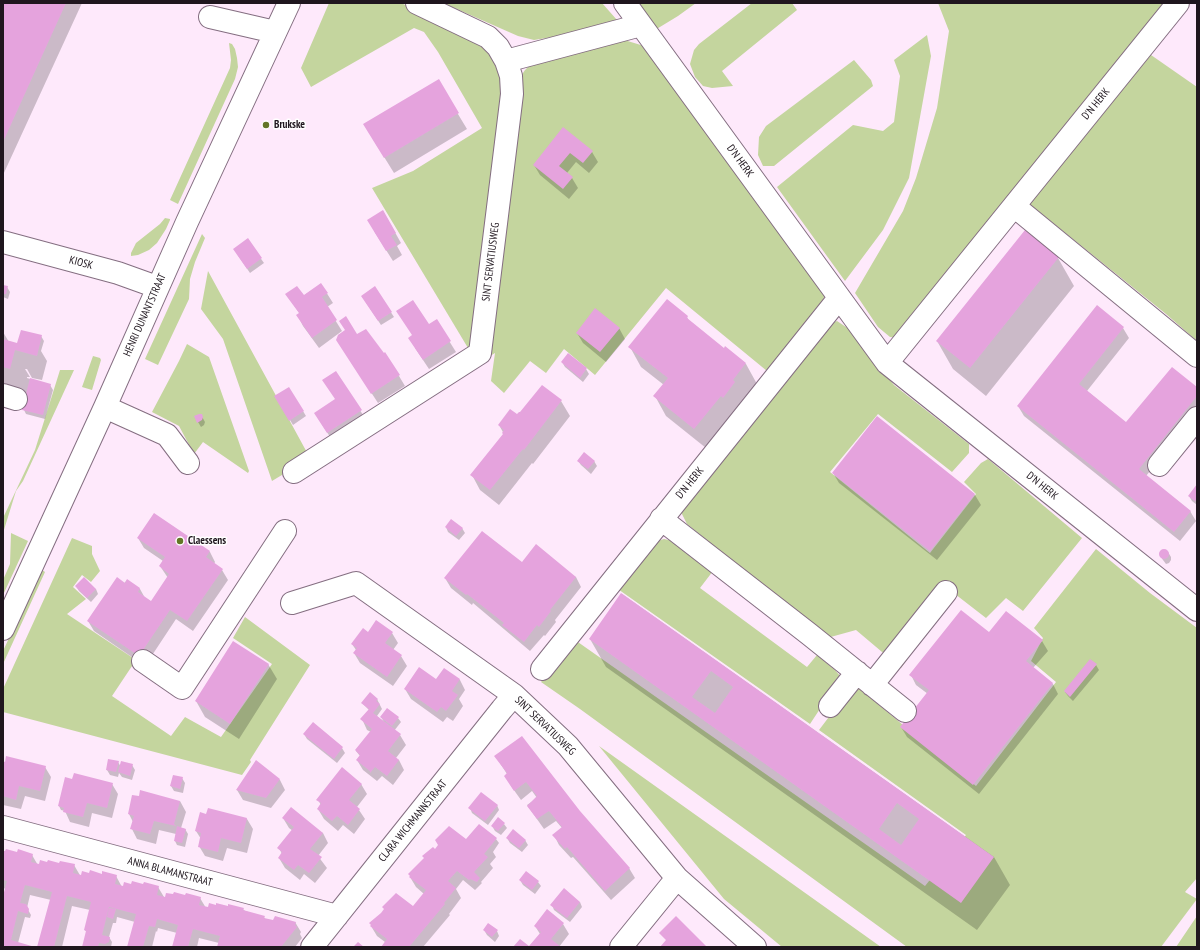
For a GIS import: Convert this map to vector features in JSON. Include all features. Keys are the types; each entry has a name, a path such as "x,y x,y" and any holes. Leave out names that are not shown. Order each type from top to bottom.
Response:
{"street":[{"name":"HENRI DUNANTSTRAAT","path":"3,629 106,407 158,287 275,32 290,3"},
{"name":"SINT SERVATIUSWEG","path":"294,472 480,353 512,94 511,76 506,61 498,47 488,37 417,3"},
{"name":"D'N HERK","path":"625,3 887,363 1197,610"},
{"name":"D'N HERK","path":"887,363 1178,3"},
{"path":"210,17 275,32"},
{"path":"506,61 641,25"},
{"path":"1014,206 1197,356"},
{"name":"KIOSK","path":"3,242 118,273 158,287"},
{"name":"D'N HERK","path":"542,668 839,298"},
{"path":"106,407 167,435 188,463"},
{"path":"1159,465 1197,418"},
{"path":"662,519 905,711"},
{"path":"143,662 182,688 286,531"},
{"name":"SINT SERVATIUSWEG","path":"292,603 356,583 514,695 568,746 677,878 755,947"},
{"path":"830,706 857,672 946,592"},
{"name":"CLARA WICHMANNSTRAAT","path":"312,947 514,695"},
{"name":"ANNA BLAMANSTRAAT","path":"3,827 337,916"},
{"path":"621,947 677,878"}],"green space":[{"path":"329,3 401,3 469,34 495,59 506,101 471,347 468,348 372,188 413,171 482,128 438,52 424,32 414,28 311,87 301,68"},
{"path":"443,3 602,3 617,20 565,35 534,40 518,36"},
{"path":"637,3 696,3 655,30"},
{"path":"752,3 792,3 797,10 722,71 733,86 712,88 703,86 695,77 690,64 694,50 699,44"},
{"path":"938,3 1168,3 900,338 890,337 878,327 855,293 903,211 916,178 937,108 949,31"},
{"path":"927,35 931,56 909,178 883,230 845,281 777,187 853,125 883,131 894,122 900,76 894,60"},
{"path":"621,39 644,46 825,292 823,302 767,371 666,288 595,375 564,349 546,373 530,361 504,393 491,381 495,353 487,358 519,79 531,64"},
{"path":"229,43 232,44 235,49 237,58 238,67 235,79 178,204 170,200 230,68 231,60"},
{"path":"1151,55 1197,87 1197,341 1166,314 1028,203"},
{"path":"854,60 871,80 873,86 774,166 763,166 758,155 759,137 766,126"},
{"path":"165,218 170,220 157,243 149,250 138,255 131,256 136,243 160,224"},
{"path":"202,234 205,238 190,279 189,299 158,365 145,359"},
{"path":"208,271 310,458 272,481 223,339 201,309"},
{"path":"837,321 849,329 894,385 969,444 969,453 952,472 878,414 830,472 930,553 976,494 964,482 981,463 988,459 1082,538 1023,611 1006,598 986,618 955,594 901,668 856,630 827,638 687,524 681,512 830,324"},
{"path":"187,344 209,357 249,471 248,473 203,442 194,454 179,426 152,412"},
{"path":"93,356 100,358 101,360 92,390 82,387"},
{"path":"60,370 74,370 23,481 16,491 3,533 3,518 35,450"},
{"path":"11,533 28,541 3,595 3,580 10,564"},
{"path":"72,538 92,546 92,554 100,571 91,582 82,575 73,587 86,599 67,614 136,660 112,696 171,736 185,717 221,737 272,664 233,638 245,617 310,665 242,775 3,712 3,689"},
{"path":"664,539 677,542 713,571 700,588 807,667 817,655 841,677 810,724 615,587 651,543"},
{"path":"1096,549 1150,593 1197,628 1197,878 1185,892 1197,899 1161,947 907,947 541,682 575,640 925,886 966,835 819,730 854,684 976,786 1056,682 1031,661 1043,638 1034,628"},
{"path":"41,569 45,572 3,664 3,651"},
{"path":"599,746 881,947 782,947 724,899"},
{"path":"1197,916 1197,947 1176,947"}],"building":[{"path":"3,3 66,3 3,142"},
{"path":"439,79 459,113 384,158 363,124"},
{"path":"563,127 593,151 583,163 570,153 559,166 573,177 563,189 533,165"},
{"path":"383,210 396,233 391,236 397,245 386,251 367,220"},
{"path":"1025,230 1059,257 970,368 936,341"},
{"path":"248,238 262,258 247,269 233,249"},
{"path":"321,283 328,293 322,297 337,320 312,338 296,315 299,313 285,294 297,286 304,295"},
{"path":"3,285 8,286 6,294 3,294"},
{"path":"375,286 392,312 378,321 361,296"},
{"path":"667,299 688,316 687,318 724,348 725,346 746,363 733,380 735,382 723,398 721,396 694,429 653,396 668,378 628,347"},
{"path":"413,300 429,324 437,319 451,341 423,360 408,338 412,335 396,311"},
{"path":"1097,305 1124,327 1079,384 1126,422 1172,367 1197,387 1197,396 1139,469 1191,511 1174,532 1017,406"},
{"path":"595,308 620,328 600,352 576,333"},
{"path":"346,316 357,334 366,329 384,353 385,352 400,375 371,394 336,340 338,335 345,330 339,321"},
{"path":"21,330 42,335 37,356 15,350 10,369 3,367 3,339 17,343"},
{"path":"568,353 587,368 580,378 561,362"},
{"path":"336,371 362,410 327,433 314,413 335,399 322,380"},
{"path":"30,378 51,384 43,415 22,410"},
{"path":"542,385 562,400 524,450 523,449 490,490 470,475 503,434 502,433 504,430 498,425 510,409 517,414 520,412"},
{"path":"289,387 304,411 289,421 274,396"},
{"path":"202,414 203,417 202,420 197,423 194,416"},
{"path":"877,416 975,494 930,551 832,473"},
{"path":"584,452 595,461 588,469 577,461"},
{"path":"1197,484 1197,499 1195,501 1188,496"},
{"path":"154,513 210,551 206,557 223,569 187,621 170,610 139,656 87,621 117,577 125,583 127,579 140,588 138,592 151,601 169,574 159,566 165,557 137,538"},
{"path":"451,519 463,528 456,536 445,527"},
{"path":"482,531 522,562 536,544 576,577 550,610 551,611 539,627 537,625 524,642 502,625 504,623 444,578"},
{"path":"1162,549 1166,549 1168,550 1168,558 1162,559 1159,556 1159,552"},
{"path":"84,577 96,589 87,598 75,586"},
{"path":"621,593 994,857 961,903 589,639","holes":["711,671 733,687 715,713 692,697","897,803 919,819 901,845 879,829"]},
{"path":"961,610 989,632 1006,611 1043,640 1026,661 1053,683 973,785 900,727 929,690 909,675"},
{"path":"376,620 393,632 385,643 402,655 387,677 353,653 357,648 351,644 363,628 368,632"},
{"path":"233,641 269,664 230,724 195,701"},
{"path":"1090,659 1097,664 1070,697 1064,691"},
{"path":"419,667 436,679 444,668 460,679 452,691 458,695 446,711 441,707 437,712 404,689"},
{"path":"370,692 378,699 376,701 380,704 373,713 401,734 388,751 399,760 387,776 375,767 370,773 370,771 356,760 360,755 355,750 372,729 360,719 369,709 361,703"},
{"path":"387,708 399,717 392,726 380,717"},
{"path":"313,722 343,747 334,759 303,734"},
{"path":"522,736 580,811 630,868 605,891 567,847 565,849 552,835 562,827 549,811 537,819 527,806 537,796 526,782 514,791 504,776 507,773 494,756"},
{"path":"6,756 46,766 40,791 19,786 16,800 3,796 3,761 5,762"},
{"path":"108,759 119,761 116,772 106,770"},
{"path":"256,760 280,779 266,798 236,790"},
{"path":"121,761 133,764 130,776 118,772"},
{"path":"342,767 362,784 349,800 360,809 348,825 337,816 332,821 317,809 321,803 316,800"},
{"path":"74,773 113,783 107,808 87,803 83,817 63,812 64,808 58,806 65,777 72,779"},
{"path":"173,775 183,777 180,789 170,786"},
{"path":"140,790 180,801 174,824 176,826 154,821 150,834 130,829 134,816 128,814 132,795 139,796"},
{"path":"481,792 498,805 485,821 468,808"},
{"path":"291,807 323,833 310,849 322,857 309,873 298,865 294,870 278,858 282,852 277,848 294,827 282,818"},
{"path":"208,808 247,818 241,843 221,838 218,852 198,847 201,833 195,831 200,812 206,814"},
{"path":"498,817 505,823 498,831 491,826"},
{"path":"479,824 497,838 484,854 488,857 474,872 480,878 477,882 470,879 469,880 457,871 448,881 456,888 444,903 445,904 409,947 381,947 387,939 370,926 371,925 369,923 381,913 384,909 382,907 396,893 413,906 426,890 409,877 410,876 408,874 424,858 422,856 433,847 435,849 438,845 435,840 449,826 466,839"},
{"path":"177,826 186,829 182,843 174,841"},
{"path":"513,829 526,840 519,848 506,838"},
{"path":"6,849 17,852 18,849 33,854 31,862 39,864 40,860 47,862 48,860 59,863 60,861 75,864 73,873 81,875 82,871 89,873 90,870 102,874 102,871 117,875 115,884 123,886 124,882 131,884 132,881 143,884 144,882 159,886 157,895 165,897 166,893 173,894 174,892 185,895 186,893 201,897 199,905 208,907 209,903 228,906 228,904 265,916 264,918 273,920 275,916 296,922 295,925 297,927 281,947 217,947 220,936 193,929 188,947 172,947 178,925 157,919 155,927 149,926 143,947 127,947 136,914 109,907 102,935 110,937 109,942 105,944 99,943 98,947 82,947 86,931 84,930 91,902 67,896 54,947 37,947 52,892 25,885 20,903 26,904 29,909 28,914 18,911 11,940 35,947 3,947 3,896 7,881 3,880 3,851"},
{"path":"526,871 539,881 532,890 519,880"},
{"path":"564,888 580,902 567,918 550,905"},
{"path":"109,908 116,909 113,919 107,917"},
{"path":"547,909 564,923 551,939 561,947 513,947 520,939 529,946 541,932 534,926"},
{"path":"676,916 707,947 660,947 666,940 659,933"},
{"path":"488,923 498,930 492,937 483,930"},
{"path":"358,942 364,947 353,947"}],"place":[{"name":"Brukske","path":"266,125"},
{"name":"Claessens","path":"180,541"}]}
